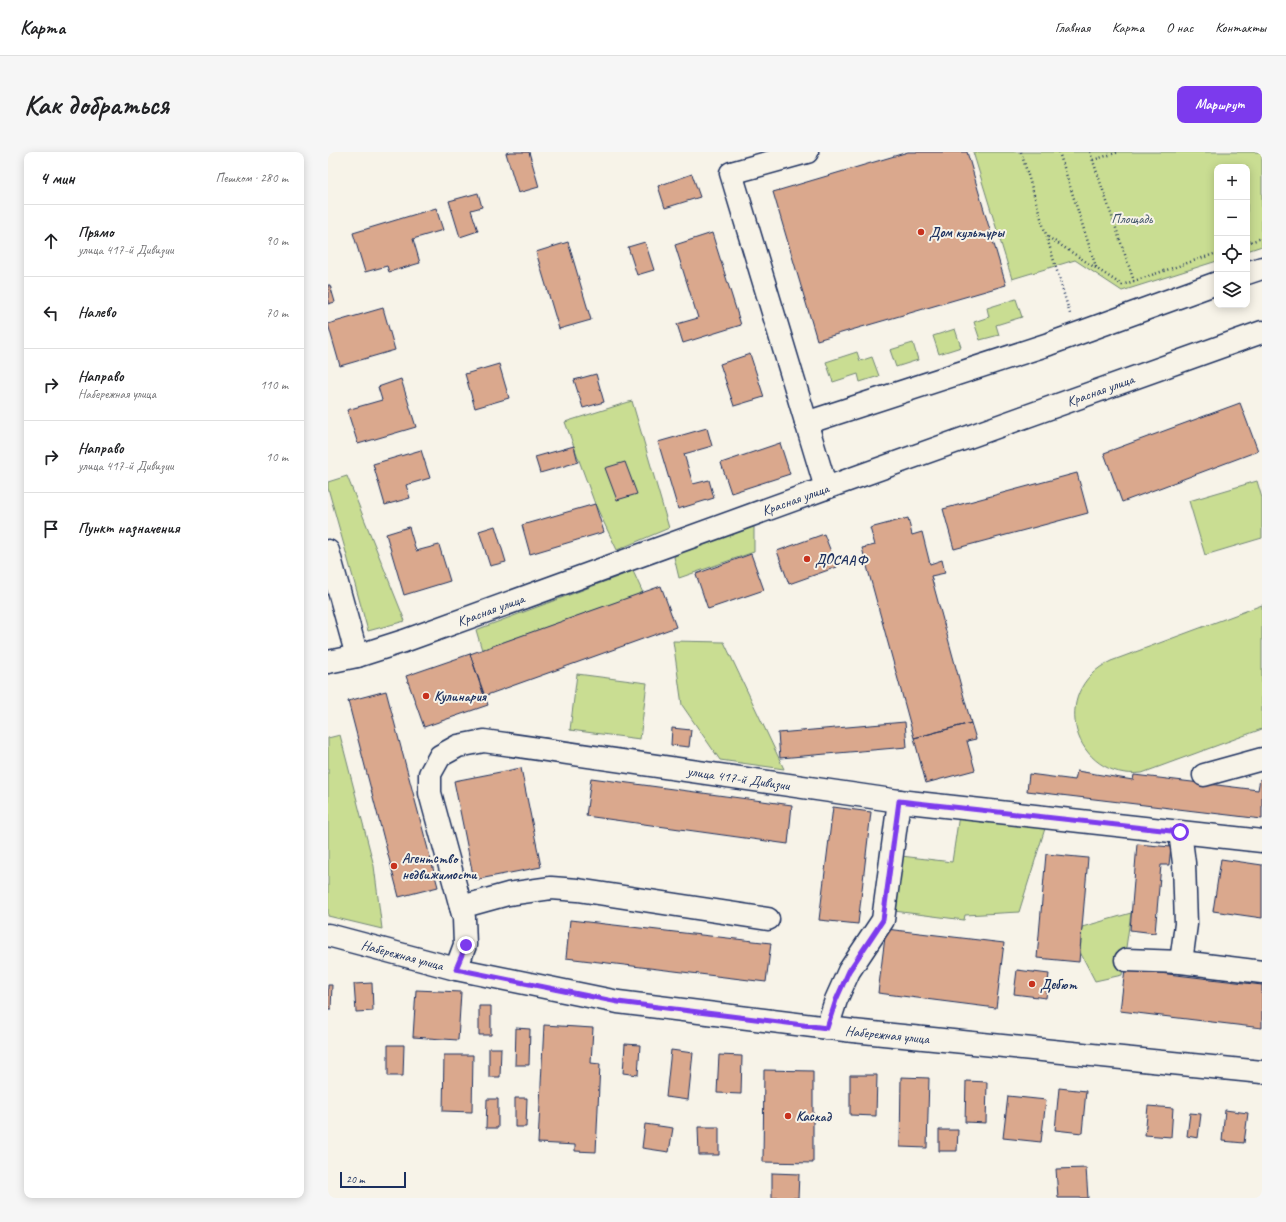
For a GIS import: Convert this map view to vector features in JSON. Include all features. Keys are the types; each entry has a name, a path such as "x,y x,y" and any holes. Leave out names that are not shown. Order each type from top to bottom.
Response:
{"street":[{"path":"807,152 731,173 826,488"},
{"path":"1250,272 1262,268"},
{"path":"806,423 1049,344 1076,333 1214,285"},
{"name":"Красная улица","path":"328,662 357,656 404,642 826,488 1262,332"},
{"path":"328,551 357,656"},
{"name":"улица 417-й Дивизии","path":"456,969 466,945 464,918 430,793 430,774 440,756 458,746 484,741 899,801 1262,841"},
{"path":"1204,775 1262,759"},
{"path":"827,1028 836,1000 849,971 883,920 899,801"},
{"path":"1180,832 1184,863 1186,924 1181,962"},
{"path":"461,907 508,894 551,888 578,890 768,919"},
{"name":"Набережная улица","path":"328,935 456,969 618,1002 827,1028 1262,1072"},
{"path":"1126,960 1181,962 1262,972"}],"path":[{"path":"1020,152 1048,237 1076,333"},
{"path":"1059,152 1097,270"},
{"path":"1090,152 1134,281"},
{"path":"1093,160 1119,152"},
{"path":"1048,237 1122,285 1214,254"},
{"path":"1250,242 1262,238"}],"green space":[{"name":"Площадь","path":"973,152 1262,152 1262,246 1250,250 1250,164 1214,164 1214,262 1122,291 1075,260 1012,279"},
{"path":"1016,299 1022,317 996,325 999,335 980,340 974,322 989,317 987,308"},
{"path":"955,329 961,347 939,354 933,336"},
{"path":"913,343 918,360 896,367 890,350"},
{"path":"857,352 860,361 872,357 879,376 860,382 858,374 833,382 826,362"},
{"path":"632,401 669,528 617,550 595,504 565,422"},
{"path":"347,476 405,621 368,631 328,488 328,482"},
{"path":"1257,481 1262,498 1262,538 1205,555 1189,501"},
{"path":"754,519 754,552 679,578 674,557 690,543"},
{"path":"633,571 643,593 482,650 476,630"},
{"path":"1262,605 1262,729 1142,773 1119,772 1099,763 1085,749 1077,731 1075,712 1079,692 1091,675 1111,661"},
{"path":"673,641 724,642 784,769 720,760 682,705"},
{"path":"577,674 647,683 640,739 570,730"},
{"path":"340,735 374,866 382,929 328,916 328,738"},
{"path":"959,815 1047,822 1019,912 965,915 964,920 894,911 901,856 952,862"},
{"path":"1131,913 1122,975 1095,981 1080,952 1082,927"}],"building":[{"path":"529,152 539,187 518,193 506,153"},
{"path":"908,152 967,152 1006,285 817,340 773,192"},
{"path":"692,174 700,197 665,208 658,186"},
{"path":"478,193 482,207 471,210 478,231 460,237 449,201"},
{"path":"436,208 443,230 413,239 420,263 389,272 387,266 365,272 353,233"},
{"path":"712,233 741,325 683,343 677,324 698,318 675,245"},
{"path":"568,242 591,320 559,329 536,252"},
{"path":"645,242 654,270 637,275 628,247"},
{"path":"328,285 330,285 335,302 328,304"},
{"path":"383,308 395,350 340,366 328,324"},
{"path":"750,354 764,397 734,406 720,364"},
{"path":"499,364 509,398 475,408 465,374"},
{"path":"596,374 604,402 583,408 574,380"},
{"path":"401,379 416,427 358,444 347,410 382,400 378,387"},
{"path":"1240,403 1258,451 1122,502 1104,453"},
{"path":"707,428 712,446 684,454 693,484 709,480 714,498 678,509 658,442"},
{"path":"780,443 790,474 731,493 721,463"},
{"path":"574,446 578,462 540,473 535,457"},
{"path":"421,450 430,478 406,485 410,498 385,505 373,464"},
{"path":"625,462 637,494 617,500 605,468"},
{"path":"1077,473 1088,513 954,549 943,509"},
{"path":"595,504 604,532 530,554 522,525"},
{"path":"908,518 912,535 922,532 930,564 942,560 945,573 931,576 971,723 914,738 862,548 875,545 870,528"},
{"path":"495,526 506,562 490,566 479,531"},
{"path":"409,527 416,551 439,545 450,581 404,595 386,534"},
{"name":"ДОСААФ","path":"824,534 837,567 789,584 777,551"},
{"path":"751,554 764,590 708,609 696,574"},
{"path":"661,586 676,627 484,696 470,654"},
{"path":"470,654 488,705 424,727 406,676"},
{"path":"386,691 438,887 399,897 348,701"},
{"path":"905,722 907,747 780,758 778,733"},
{"path":"971,723 976,739 967,741 975,770 926,783 914,738"},
{"path":"672,728 691,730 689,747 671,745"},
{"path":"521,768 541,867 474,880 454,781"},
{"path":"1077,771 1133,780 1134,775 1258,790 1260,779 1262,779 1262,819 1027,791 1029,774 1075,780"},
{"path":"591,778 792,805 788,844 586,816"},
{"path":"833,807 871,812 858,924 819,920"},
{"path":"1137,844 1171,847 1169,865 1161,865 1155,933 1130,930"},
{"path":"1046,854 1088,858 1079,962 1037,958"},
{"path":"1221,859 1262,865 1262,918 1213,911"},
{"path":"570,920 771,943 766,982 566,958"},
{"path":"886,929 1004,943 996,1008 878,993"},
{"path":"1125,969 1262,985 1262,1028 1120,1011"},
{"path":"1017,970 1049,974 1046,998 1014,994"},
{"path":"372,983 373,1011 356,1012 354,984"},
{"path":"328,985 332,985 331,1009 328,1009"},
{"path":"416,990 461,992 458,1040 413,1037"},
{"path":"479,1006 491,1006 491,1035 479,1035"},
{"path":"544,1025 593,1028 591,1063 600,1064 596,1152 575,1151 575,1145 538,1143"},
{"path":"516,1028 530,1029 529,1065 515,1065"},
{"path":"625,1044 640,1045 638,1075 623,1073"},
{"path":"388,1045 404,1045 403,1076 388,1076"},
{"path":"489,1048 501,1048 500,1077 489,1077"},
{"path":"671,1050 693,1053 688,1100 666,1097"},
{"path":"444,1055 473,1055 472,1112 443,1111"},
{"path":"719,1055 742,1056 741,1094 717,1093"},
{"name":"Каскад","path":"764,1070 813,1071 813,1163 763,1162"},
{"path":"850,1075 877,1075 876,1116 850,1115"},
{"path":"901,1077 929,1078 927,1148 900,1147"},
{"path":"966,1081 987,1082 986,1123 965,1122"},
{"path":"1059,1088 1086,1091 1082,1133 1055,1130"},
{"path":"1008,1096 1046,1100 1041,1142 1003,1138"},
{"path":"515,1098 527,1098 526,1127 515,1127"},
{"path":"487,1099 498,1099 498,1128 486,1128"},
{"path":"1148,1106 1173,1108 1171,1137 1145,1135"},
{"path":"1225,1110 1248,1113 1244,1143 1222,1141"},
{"path":"1190,1113 1201,1114 1198,1138 1187,1136"},
{"path":"645,1124 673,1128 669,1152 642,1148"},
{"path":"698,1127 719,1127 719,1155 699,1155"},
{"path":"939,1130 958,1130 957,1151 939,1151"},
{"path":"1086,1168 1088,1198 1058,1198 1056,1169"},
{"path":"772,1173 799,1174 798,1198 772,1198"}],"place":[{"name":"Дом культуры","path":"921,232"},
{"name":"ДОСААФ","path":"807,559"},
{"name":"Кулинария","path":"426,696"},
{"name":"Агентство недвижимости","path":"394,866"},
{"name":"Дебют","path":"1032,984"},
{"name":"Каскад","path":"788,1116"}],"route":[{"path":"466,945 456,969 618,1002 827,1028 836,1000 849,971 883,920 899,801 1180,832"}]}
